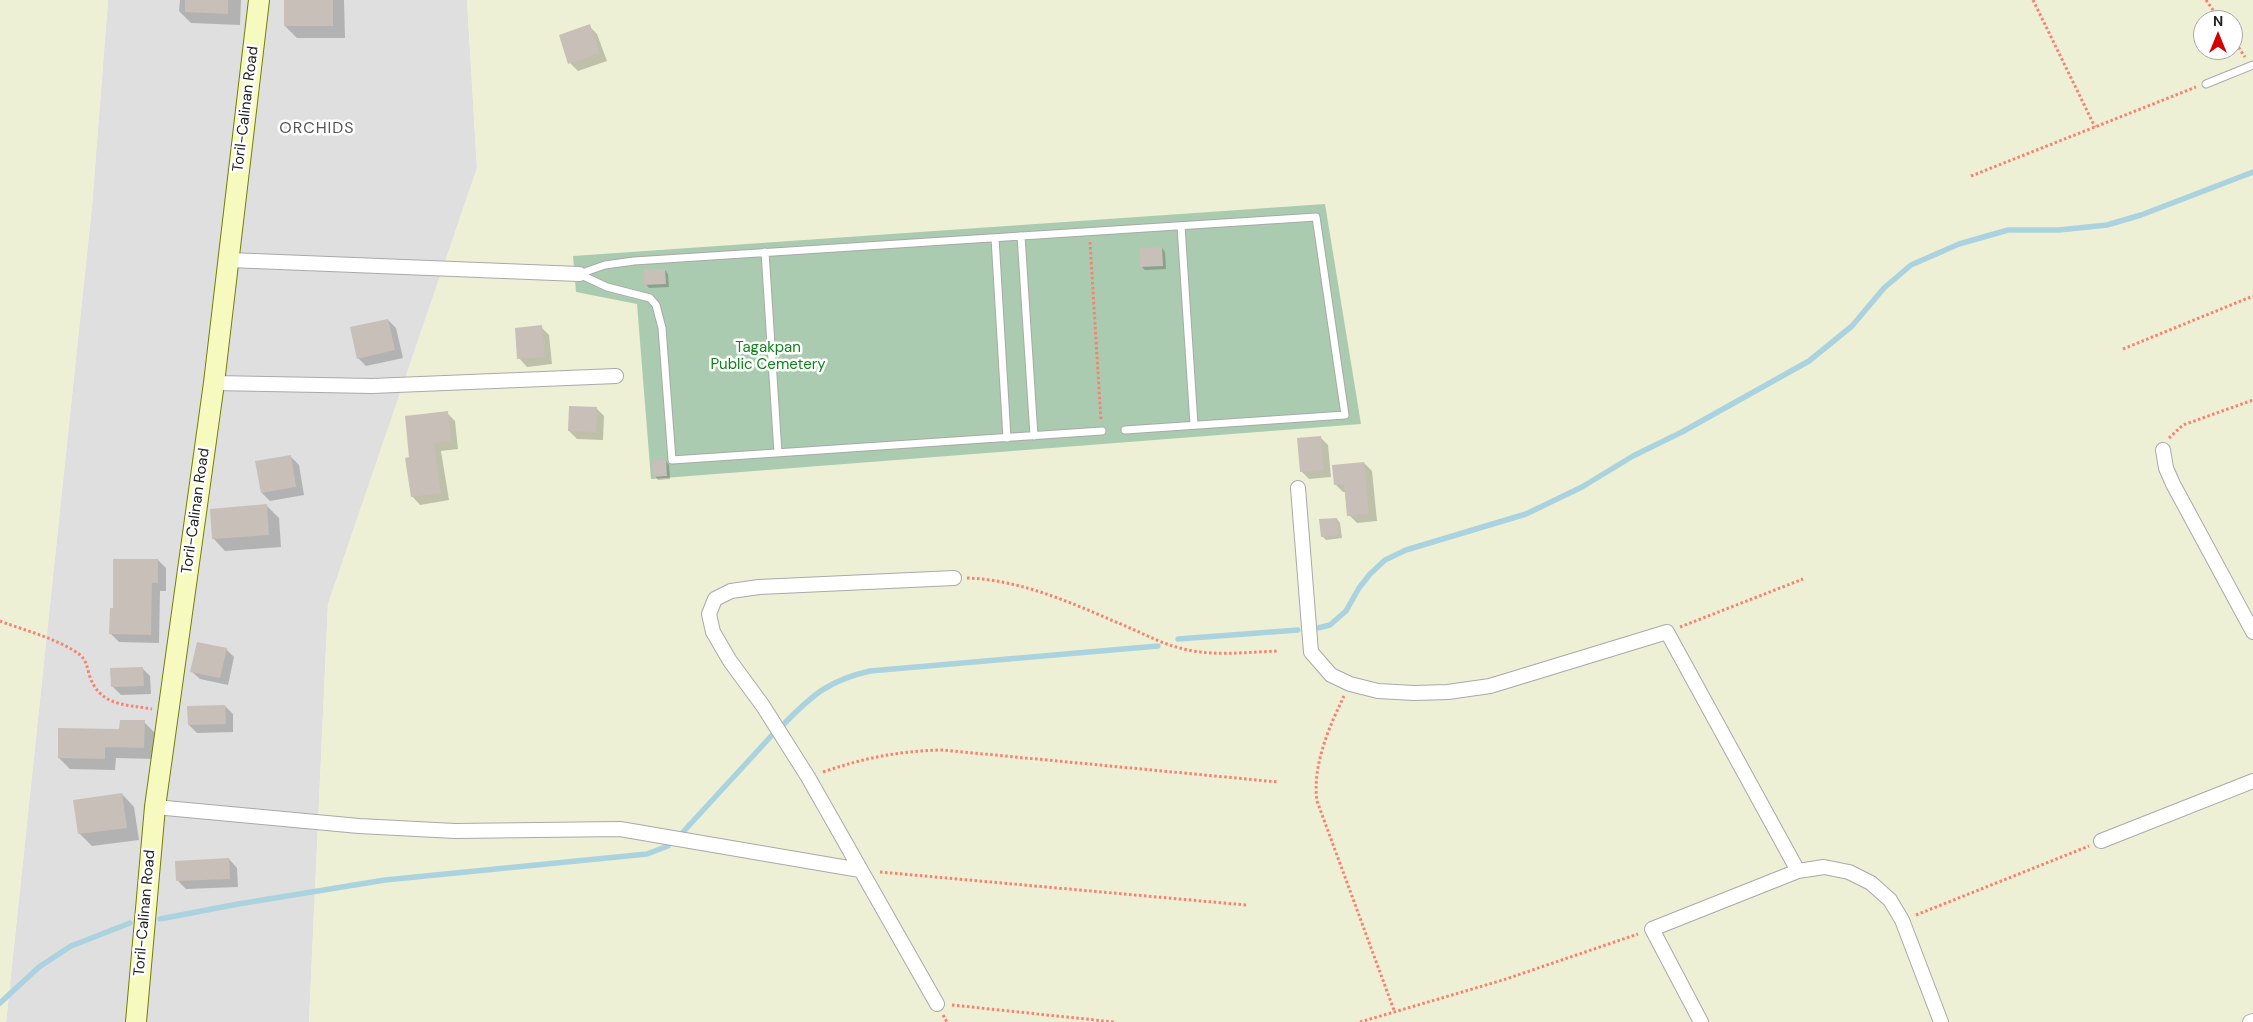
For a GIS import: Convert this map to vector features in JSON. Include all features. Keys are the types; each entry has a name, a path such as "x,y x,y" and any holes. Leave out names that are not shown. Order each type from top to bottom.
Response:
{"main road":[{"name":"Toril-Calinan Road","path":"136,1022 154,807 214,382 259,0"}],"street":[{"path":"229,260 579,274"},
{"path":"214,382 372,386 616,376"},
{"path":"2164,450 2166,468 2173,484 2251,623"},
{"path":"1298,488 1312,652 1330,674 1350,684 1378,691 1448,692 1490,686 1668,632 1798,871"},
{"path":"937,1004 808,777 763,706 730,661 714,632 709,614 715,599 731,591 759,587 954,578"},
{"path":"2102,841 2253,782"},
{"path":"154,807 369,827 455,830 620,829 860,870"},
{"path":"1701,1022 1652,929 1798,871 1824,867 1849,872 1871,883 1890,900 1902,920 1941,1022"}],"lane":[{"path":"2206,84 2252,66"},
{"path":"579,274 619,262 1316,217 1345,415 1125,430"},
{"path":"1181,226 1194,425"},
{"path":"1021,236 1034,436"},
{"path":"994,238 1007,438"},
{"path":"765,252 778,453"},
{"path":"579,274 607,287 650,298 656,305 662,328 672,460 1102,431"}],"path":[{"path":"2033,0 2095,127"},
{"path":"2243,53 2252,66"},
{"path":"1971,176 2206,84"},
{"path":"1090,232 1102,431"},
{"path":"2123,349 2253,296"},
{"path":"2164,450 2170,437 2183,425 2253,400"},
{"path":"954,578 984,579 1015,584 1041,592 1180,648 1223,652 1278,651"},
{"path":"1668,632 1803,579"},
{"path":"0,621 57,642 80,655 86,662 94,687 105,700 168,712"},
{"path":"1350,684 1332,721 1318,770 1315,786 1317,801 1395,1013"},
{"path":"808,777 877,755 909,750 942,750 1278,782"},
{"path":"1902,920 2102,841"},
{"path":"860,870 1246,905"},
{"path":"1360,1022 1512,977 1652,929"},
{"path":"937,1004 1114,1022"}],"shaded area":[{"path":"108,0 467,0 477,168 328,604 309,1022 6,1022 92,206"}],"green space":[{"path":"0,0 108,0 92,206 6,1022 0,1022"},
{"path":"467,0 2253,0 2253,1022 309,1022 328,604 477,168"},
{"name":"Tagakpan Public Cemetery","path":"1325,204 1361,424 651,479 637,304 576,292 573,256"}],"building":[{"path":"185,0 228,0 228,14 185,12"},
{"path":"284,0 333,0 333,26 284,26"},
{"path":"590,24 599,53 568,64 559,35"},
{"path":"1162,247 1163,266 1140,267 1139,248"},
{"path":"644,269 665,269 666,284 644,285"},
{"path":"388,319 395,350 357,359 350,327"},
{"path":"542,325 545,357 517,359 515,328"},
{"path":"569,406 597,407 596,432 568,431"},
{"path":"448,411 451,441 434,443 441,493 411,497 405,458 409,457 405,416"},
{"path":"1321,436 1324,470 1300,472 1297,438"},
{"path":"291,455 296,487 261,493 255,461"},
{"path":"666,460 667,476 653,477 652,461"},
{"path":"1364,462 1369,514 1347,516 1344,484 1334,485 1332,465"},
{"path":"267,504 269,535 212,539 210,509"},
{"path":"1337,518 1339,535 1321,537 1319,519"},
{"path":"113,559 158,559 158,583 152,583 151,635 109,634 110,608 113,608"},
{"path":"197,642 227,648 220,678 190,672"},
{"path":"143,667 144,686 111,687 110,668"},
{"path":"225,705 226,724 188,725 187,706"},
{"path":"120,720 145,720 144,748 105,747 105,759 58,758 58,728 119,729"},
{"path":"122,793 127,828 78,834 73,800"},
{"path":"229,858 230,879 176,881 175,861"}],"waterway":[{"path":"1318,628 1330,625 1346,611 1359,588 1385,560 1406,550 1526,514 1582,487 1633,456 1682,432 1809,361 1852,326 1884,288 1911,265 1959,244 2008,230 2059,230 2107,225 2141,215 2253,172"},
{"path":"1178,639 1298,630"},
{"path":"784,724 813,696 844,679 870,671 1158,646"},
{"path":"683,832 774,733"},
{"path":"160,919 385,880 647,854 668,846"},
{"path":"0,1003 39,967 71,946 130,923"}],"district":[{"name":"ORCHIDS","path":"317,129"}]}
